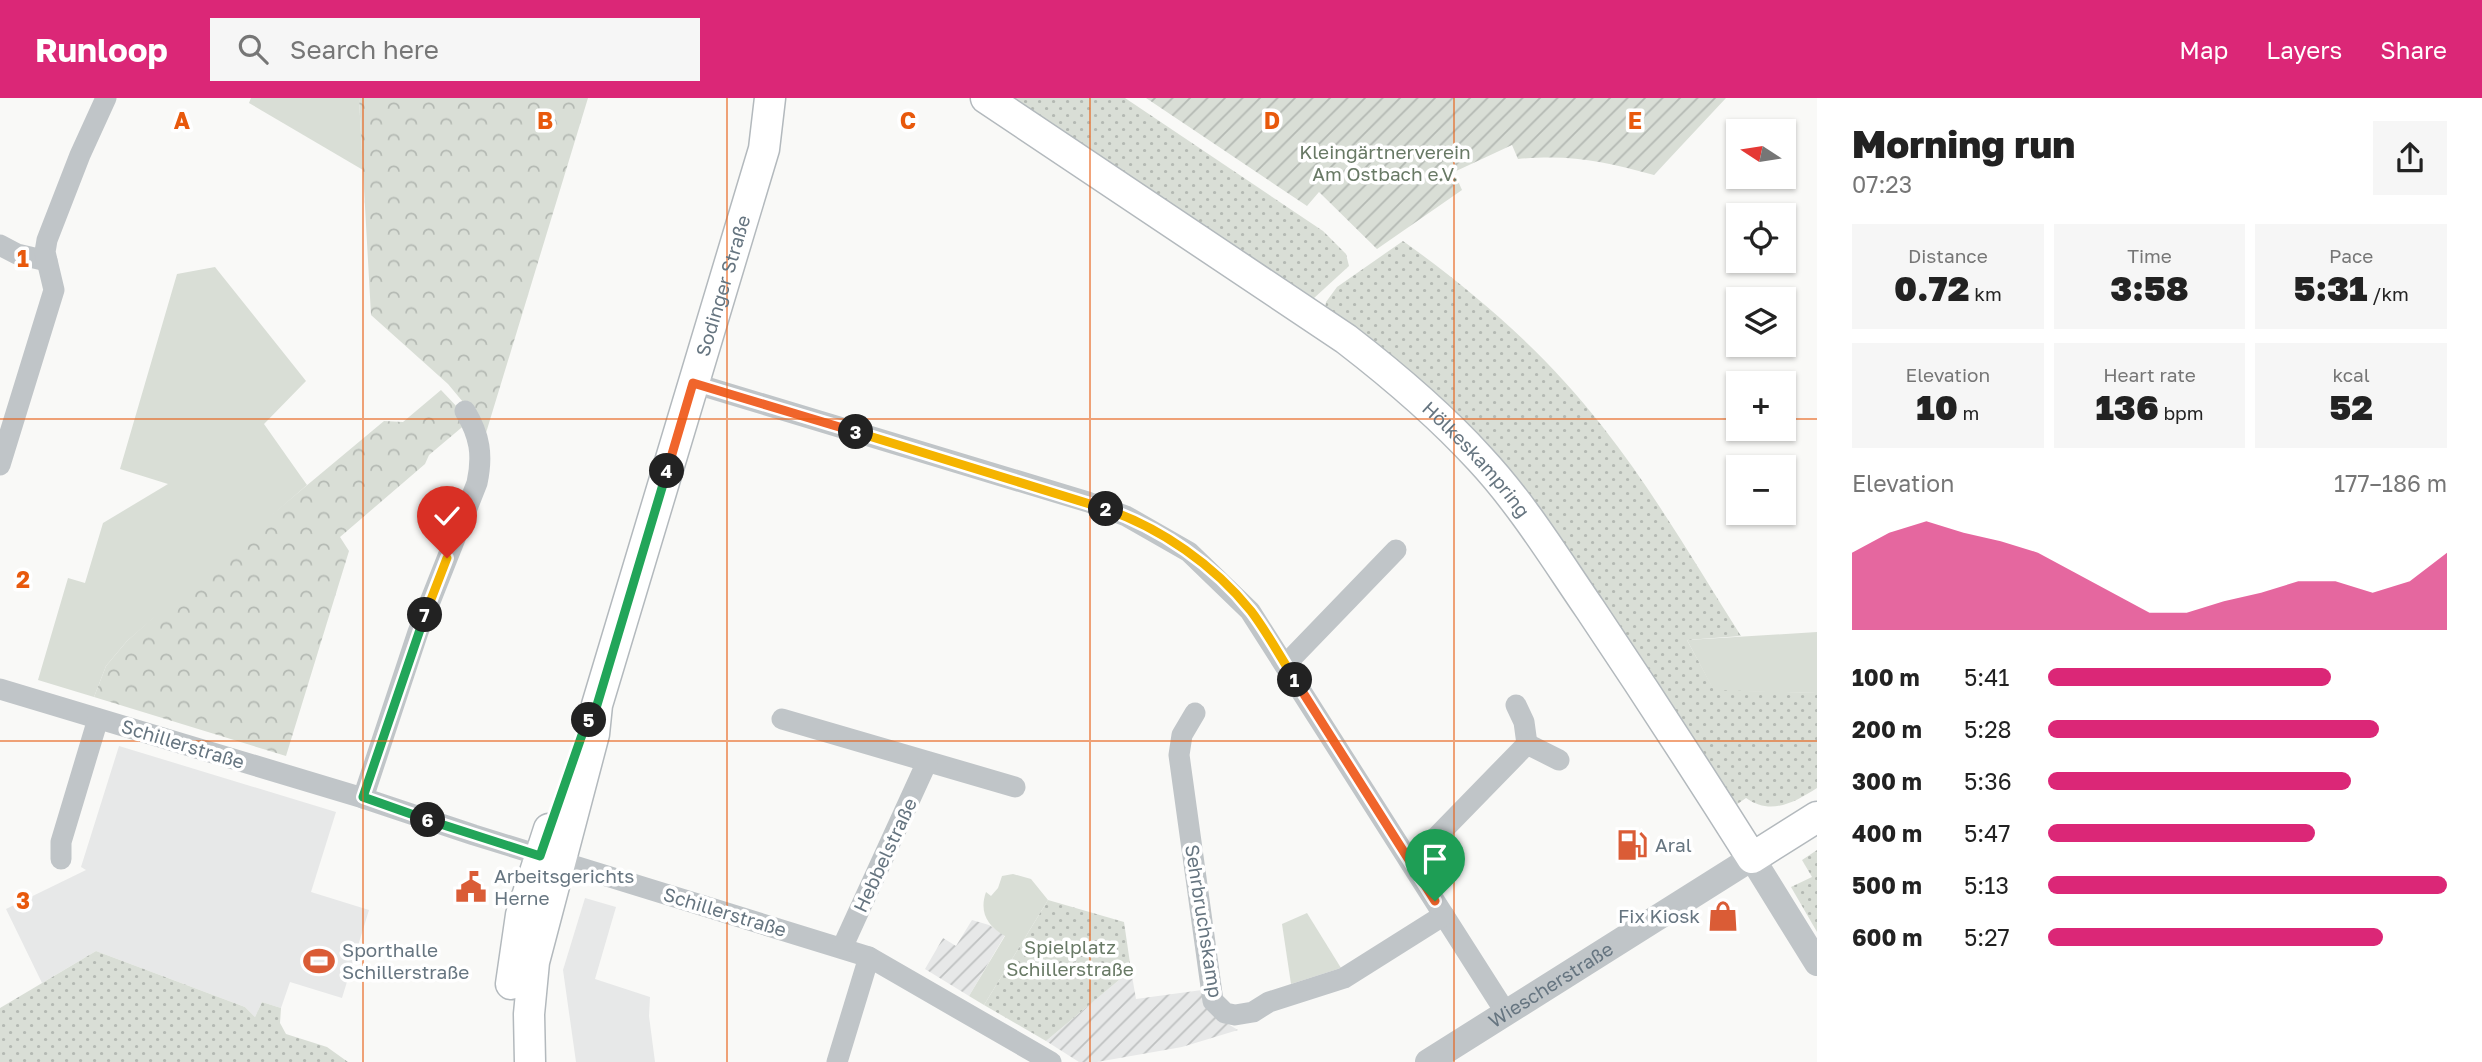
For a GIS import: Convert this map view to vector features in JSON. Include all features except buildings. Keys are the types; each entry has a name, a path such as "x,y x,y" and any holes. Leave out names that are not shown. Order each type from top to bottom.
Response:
{"main road":[{"name":"Sodinger Straße","path":"764,149 770,98"},
{"name":"Sodinger Straße","path":"530,1062 529,1014 534,962 550,859 583,732 597,705 764,149 790,98"},
{"name":"Hölkeskampring","path":"986,98 1346,339 1442,419 1482,460 1533,524 1752,858"},
{"name":"Wiescherstraße","path":"1752,858 1817,817"},
{"name":"Sodinger Straße","path":"510,1062 510,1008 521,915 550,859"}],"street":[{"path":"0,465 54,290 47,261 47,240 80,155 106,98"},
{"path":"0,245 17,254 47,261"},
{"path":"693,383 1088,502 1126,516 1188,552 1250,611 1506,1013"},
{"path":"363,797 418,632 477,483 480,470 479,439 465,411"},
{"path":"1285,665 1396,550"},
{"name":"Schillerstraße","path":"0,689 363,797 550,859 869,957 1051,1062"},
{"path":"1516,705 1524,722 1527,744"},
{"name":"Sehrbruchskamp","path":"1195,713 1182,735 1179,755 1213,1001 1217,1007 1225,1013 1235,1015 1253,1012 1269,1002 1344,978 1444,915"},
{"name":"Schillerstraße","path":"61,859 61,842 98,719"},
{"path":"782,719 1016,787"},
{"path":"1411,863 1527,744"},
{"path":"1527,744 1559,760"},
{"name":"Hebbelstraße","path":"842,948 927,762"},
{"name":"Hölkeskampring","path":"1752,858 1817,963"},
{"name":"Wiescherstraße","path":"1428,1062 1752,858"},
{"path":"837,1062 869,957"}],"shaded area":[{"path":"119,746 336,812 311,892 369,910 342,998 290,982 281,1008 262,1002 255,1017 245,1007 96,951 42,983 6,909 86,870 81,867"},
{"path":"585,898 616,907 595,979 650,997 649,1016 655,1062 576,1062 563,970"},
{"path":"972,920 989,925 1005,935 969,996 925,969 943,938 956,946"},
{"path":"1131,970 1136,999 1202,990 1216,1017 1238,1030 1182,1047 1097,1062 1079,1062 1046,1041"}],"green space":[{"path":"251,98 359,98 363,170 249,103"},
{"path":"359,98 588,98 482,446 468,408 448,384 371,315"},
{"path":"1009,98 1125,98 1323,231 1346,254 1349,266 1313,299"},
{"name":"Kleingärtnerverein Am Ostbach e.V.","path":"1146,98 1726,98 1654,175 1587,160 1554,157 1518,159 1512,145 1454,172 1462,190 1377,249 1319,192 1307,206"},
{"path":"1403,241 1484,304 1558,374 1602,426 1639,477 1741,636 1687,640 1714,690 1817,693 1817,788 1783,805 1765,806 1746,798 1736,805 1563,546 1325,309 1326,302 1337,287"},
{"path":"215,267 306,381 264,424 307,485 127,641 106,666 94,697 38,680 68,578 85,583 103,523 168,484 120,469 177,274"},
{"path":"441,390 460,410 467,423 429,455 425,464 340,537 349,551 286,756 94,697 106,666 127,641 215,562 384,421 403,422"},
{"path":"1817,632 1817,693 1714,691 1687,640"},
{"path":"1817,850 1817,932 1791,887 1812,877 1802,860"},
{"path":"1013,874 1031,879 1048,900 984,1005 969,996 1005,936 993,928 986,918 984,899 986,892 991,896 998,888 1002,876"},
{"name":"Spielplatz Schillerstraße","path":"1048,900 1124,922 1131,970 1046,1041 984,1005"},
{"path":"1307,913 1341,968 1291,984 1282,924"},
{"path":"96,951 245,1007 255,1017 262,1002 281,1008 280,1023 286,1034 327,1047 348,1062 0,1062 0,1008"}],"place":[{"name":"Aral","path":"1632,845"},
{"name":"Arbeitsgerichts Herne","path":"471,887"},
{"name":"Fix Kiosk","path":"1723,916"},
{"name":"Sporthalle Schillerstraße","path":"319,961"}],"route":[{"path":"447,558 418,632 363,797 540,856 583,732 597,705 693,383 1088,502 1126,516 1188,552 1250,611 1435,901"}]}
